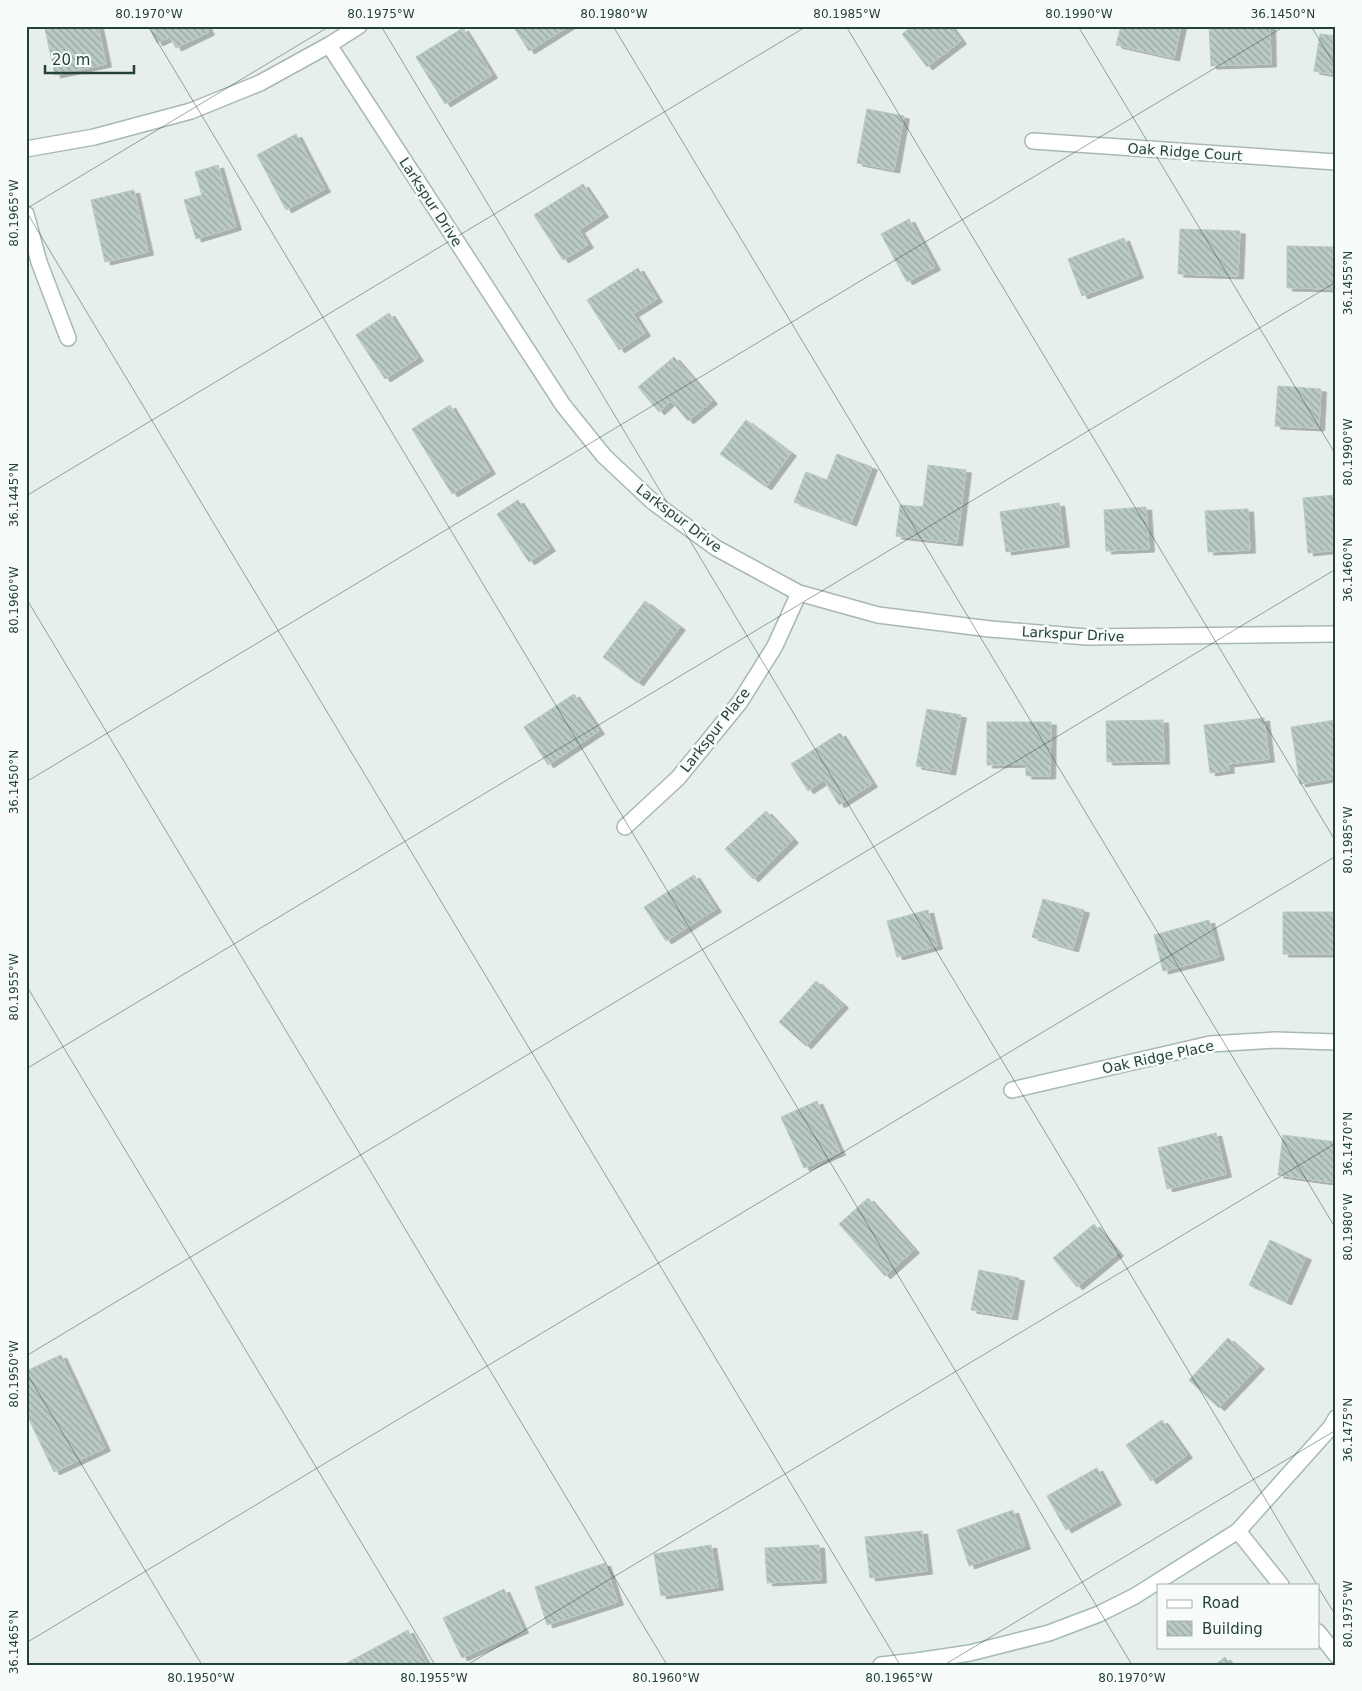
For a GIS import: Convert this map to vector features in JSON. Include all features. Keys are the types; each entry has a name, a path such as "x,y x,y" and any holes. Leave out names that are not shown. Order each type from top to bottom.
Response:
{"street":[{"path":"26,149 94,137 192,111 260,83 359,26"},
{"name":"Larkspur Drive","path":"329,45 564,405 604,456 653,502 716,548 799,593 878,615 990,630 1077,636 1336,634"},
{"name":"Oak Ridge Court","path":"1033,141 1336,162"},
{"path":"26,214 38,262 68,338"},
{"name":"Larkspur Place","path":"626,827 678,778 740,702 775,646 799,593"},
{"name":"Oak Ridge Place","path":"1012,1090 1210,1044 1275,1040 1336,1042"},
{"path":"881,1665 916,1662 970,1653 1049,1633 1091,1617 1135,1596 1238,1531 1331,1427 1336,1418"},
{"path":"1238,1531 1280,1584"},
{"path":"1320,1635 1336,1655"}],"building":[{"path":"58,26 98,26 106,64 55,75 45,29"},
{"path":"149,26 206,26 209,32 176,48 170,37 157,43"},
{"path":"513,26 569,26 529,51"},
{"path":"913,26 950,26 961,41 927,67 902,34"},
{"path":"1121,26 1181,26 1174,58 1116,45"},
{"path":"1209,26 1270,26 1271,64 1211,66"},
{"path":"463,28 492,75 445,104 416,57"},
{"path":"1320,34 1336,36 1336,75 1314,71"},
{"path":"867,109 904,116 894,170 857,163"},
{"path":"296,134 325,189 286,210 257,155"},
{"path":"218,165 236,227 196,239 184,200 202,195 195,172"},
{"path":"583,184 603,214 579,230 588,245 563,260 534,215"},
{"path":"134,190 148,252 105,262 91,200"},
{"path":"909,219 935,267 907,282 881,234"},
{"path":"1180,229 1240,231 1238,276 1178,274"},
{"path":"1124,238 1138,275 1082,296 1068,259"},
{"path":"1287,246 1336,247 1336,289 1287,288"},
{"path":"638,268 657,299 633,314 645,333 619,350 587,300"},
{"path":"389,313 418,358 385,379 356,335"},
{"path":"674,357 712,401 688,421 671,401 659,412 638,387"},
{"path":"1278,386 1321,389 1319,428 1275,426"},
{"path":"450,405 490,471 452,494 412,429"},
{"path":"746,420 791,453 766,487 720,454"},
{"path":"837,454 872,467 851,523 794,502 806,472 827,480"},
{"path":"928,465 966,470 957,543 896,536 900,505 923,507"},
{"path":"1336,495 1336,550 1308,553 1303,498"},
{"path":"518,500 550,548 529,562 497,514"},
{"path":"1059,503 1064,544 1006,552 1000,512"},
{"path":"1146,507 1149,549 1106,551 1104,510"},
{"path":"1248,509 1250,550 1208,552 1205,511"},
{"path":"645,601 680,627 638,683 603,657"},
{"path":"574,694 599,731 548,765 524,727"},
{"path":"927,709 961,715 950,772 916,766"},
{"path":"1264,718 1269,759 1228,764 1229,770 1210,773 1204,725"},
{"path":"1163,720 1164,761 1107,762 1106,721"},
{"path":"1336,720 1336,756 1332,756 1335,778 1300,784 1291,727"},
{"path":"987,722 1051,722 1050,776 1026,776 1026,764 987,765"},
{"path":"840,733 872,784 839,805 824,780 808,791 791,764"},
{"path":"766,811 793,840 753,879 725,849"},
{"path":"694,875 716,909 666,941 644,907"},
{"path":"1043,899 1084,910 1073,949 1032,937"},
{"path":"928,910 937,946 897,957 887,921"},
{"path":"1283,912 1336,912 1336,954 1283,954"},
{"path":"1209,920 1219,957 1163,971 1154,935"},
{"path":"816,981 843,1005 806,1046 779,1022"},
{"path":"817,1101 840,1152 804,1168 781,1117"},
{"path":"1216,1133 1226,1174 1167,1189 1158,1148"},
{"path":"1283,1135 1336,1142 1336,1183 1278,1175"},
{"path":"868,1198 914,1250 885,1276 839,1224"},
{"path":"1094,1224 1118,1253 1077,1287 1053,1258"},
{"path":"1270,1240 1306,1257 1286,1302 1249,1285"},
{"path":"979,1270 1019,1278 1012,1317 971,1310"},
{"path":"1228,1338 1259,1366 1219,1408 1189,1380"},
{"path":"61,1355 105,1448 54,1472 26,1413 26,1371"},
{"path":"1162,1420 1187,1455 1151,1481 1126,1445"},
{"path":"1097,1468 1116,1502 1066,1530 1047,1496"},
{"path":"1013,1510 1025,1546 969,1566 957,1530"},
{"path":"922,1531 927,1571 870,1578 865,1537"},
{"path":"711,1545 718,1587 661,1596 654,1554"},
{"path":"819,1545 821,1580 767,1583 765,1548"},
{"path":"605,1563 618,1602 547,1625 535,1587"},
{"path":"504,1589 523,1630 462,1658 443,1618"},
{"path":"408,1630 427,1665 345,1664"},
{"path":"1225,1657 1231,1665 1215,1665"}]}
